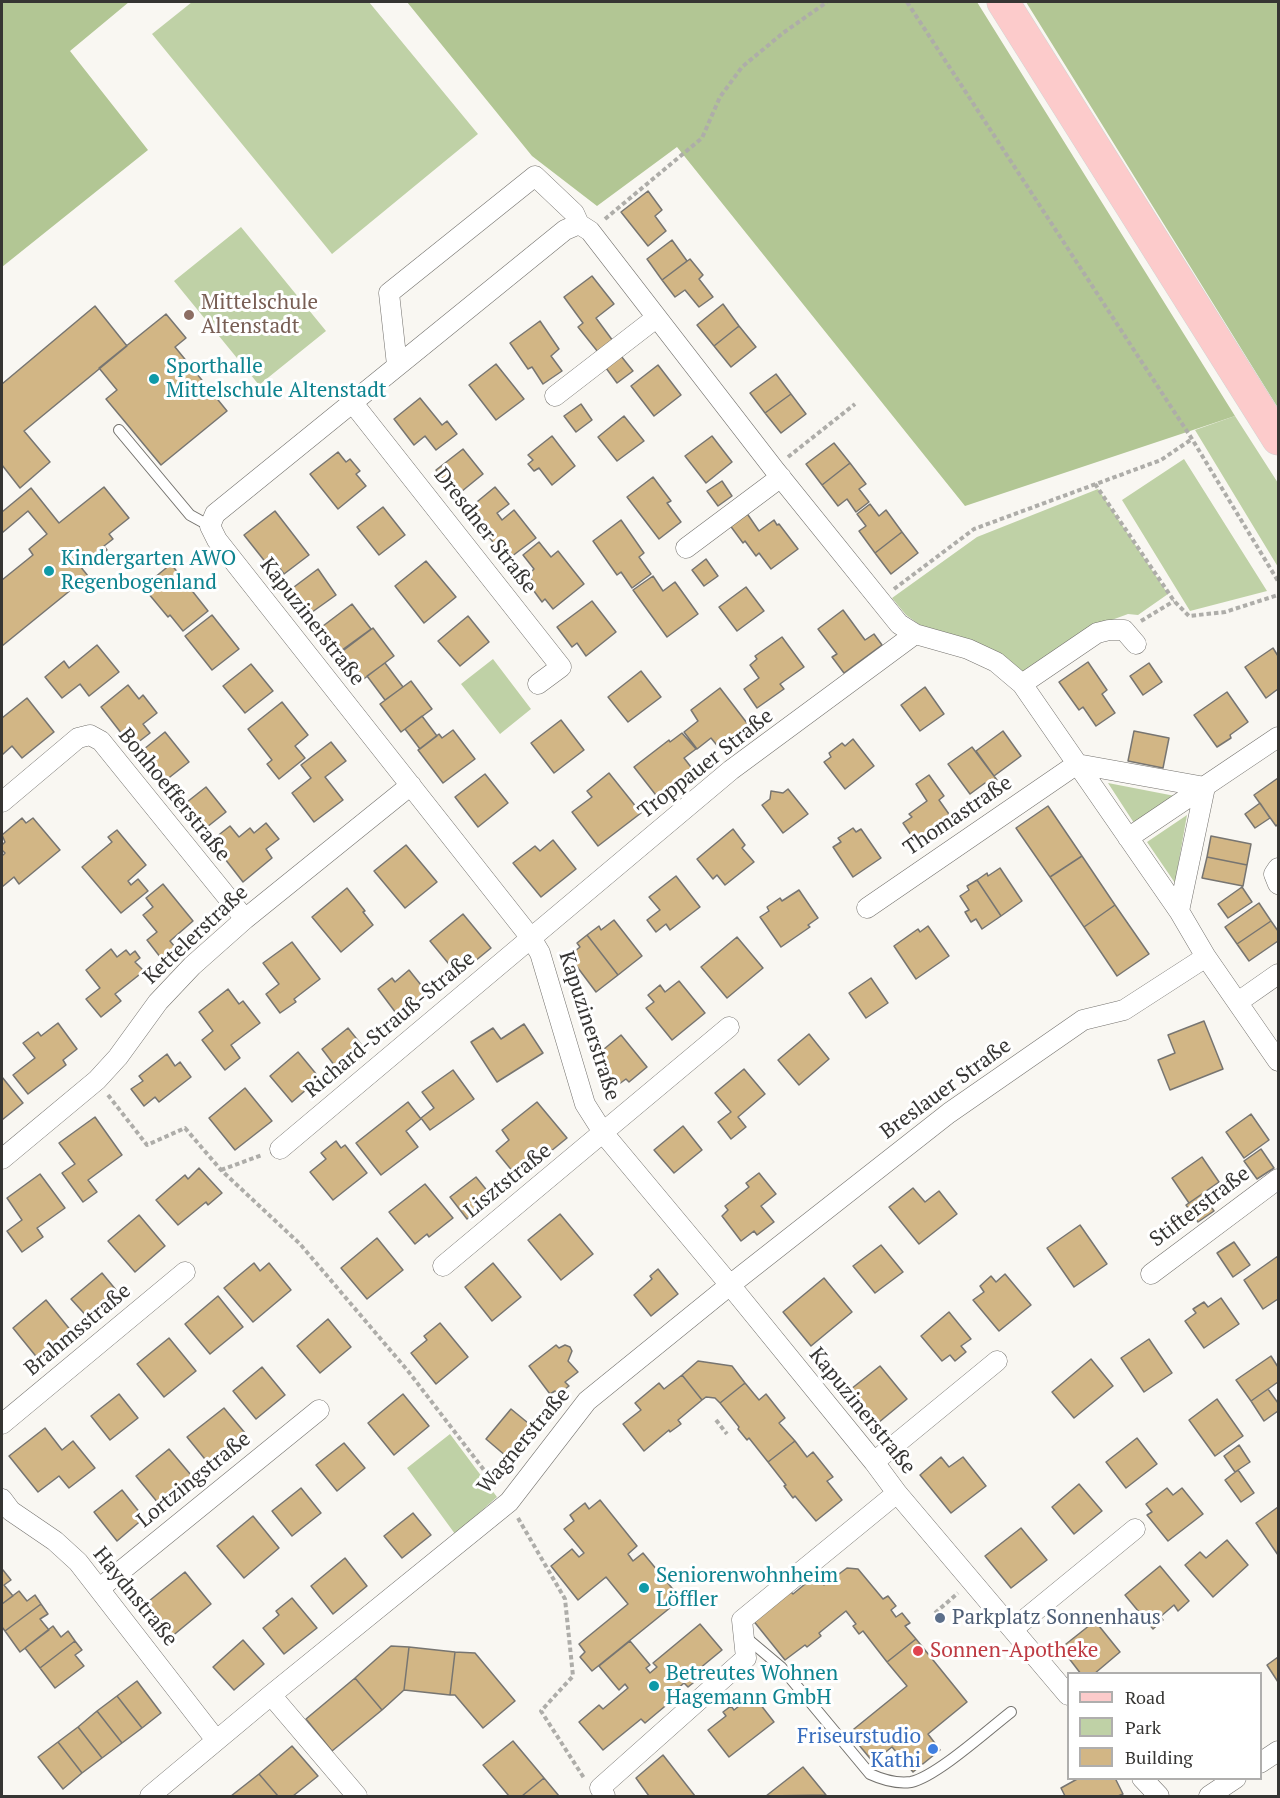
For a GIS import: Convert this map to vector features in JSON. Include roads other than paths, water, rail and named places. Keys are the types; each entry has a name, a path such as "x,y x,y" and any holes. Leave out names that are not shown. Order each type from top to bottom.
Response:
{"main road":[{"path":"1003,2 1278,439"}],"street":[{"path":"397,365 389,293 535,176 574,213 777,473 899,624 915,634 968,649 996,662 1022,684 1179,911 1206,957 1278,1061"},
{"path":"210,526 215,514 565,231 584,228"},
{"path":"555,396 656,318"},
{"name":"Dresdner Straße","path":"352,402 561,667 538,684"},
{"path":"686,548 777,473"},
{"name":"Kapuzinerstraße","path":"210,526 217,540 531,938 540,953 585,1104 603,1134 730,1285 897,1493 1067,1694"},
{"path":"1022,684 1097,633 1109,630 1130,637"},
{"name":"Troppauer Straße","path":"531,938 731,770 915,634"},
{"name":"Bonhoefferstraße","path":"2,802 78,738 90,735 101,741 245,919"},
{"path":"1128,838 1278,737"},
{"path":"1077,764 1205,787"},
{"name":"Thomastraße","path":"867,908 1077,764"},
{"name":"Kettelerstraße","path":"2,1159 97,1080 118,1057 170,988 245,919 411,785"},
{"path":"1179,911 1205,787"},
{"path":"1278,868 1274,874 1278,884"},
{"name":"Richard-Strauß-Straße","path":"280,1149 531,938"},
{"name":"Breslauer Straße","path":"730,1285 949,1113 1083,1020 1124,1010 1206,957"},
{"path":"1238,1002 1278,974"},
{"name":"Lisztstraße","path":"443,1266 729,1027"},
{"name":"Stifterstraße","path":"1151,1274 1278,1179"},
{"name":"Brahmsstraße","path":"2,1424 185,1272"},
{"name":"Wagnerstraße","path":"150,1797 216,1740 509,1502 587,1401 730,1285"},
{"path":"874,1462 997,1361"},
{"name":"Lortzingstraße","path":"100,1588 319,1410"},
{"path":"602,1792 746,1658 742,1620 897,1493"},
{"name":"Haydnstraße","path":"5,1509 55,1541 78,1562 216,1740"},
{"path":"1013,1629 1135,1528"},
{"path":"271,1695 357,1797"},
{"path":"1262,1762 1278,1751"},
{"path":"1143,1780 1159,1797"},
{"path":"1209,1797 1234,1780"}],"lane":[{"path":"119,430 190,515 210,526"},
{"path":"743,1635 781,1667 870,1774 888,1782 911,1782 924,1777 1011,1712"}],"place":[{"name":"Mittelschule Altenstadt","path":"189,315"},
{"name":"Sporthalle Mittelschule Altenstadt","path":"154,379"},
{"name":"Kindergarten AWO Regenbogenland","path":"49,571"},
{"name":"Seniorenwohnheim Löffler","path":"644,1588"},
{"name":"Parkplatz Sonnenhaus","path":"940,1618"},
{"name":"Sonnen-Apotheke","path":"918,1651"},
{"name":"Betreutes Wohnen Hagemann GmbH","path":"654,1686"},
{"name":"Friseurstudio Kathi","path":"933,1749"}]}
